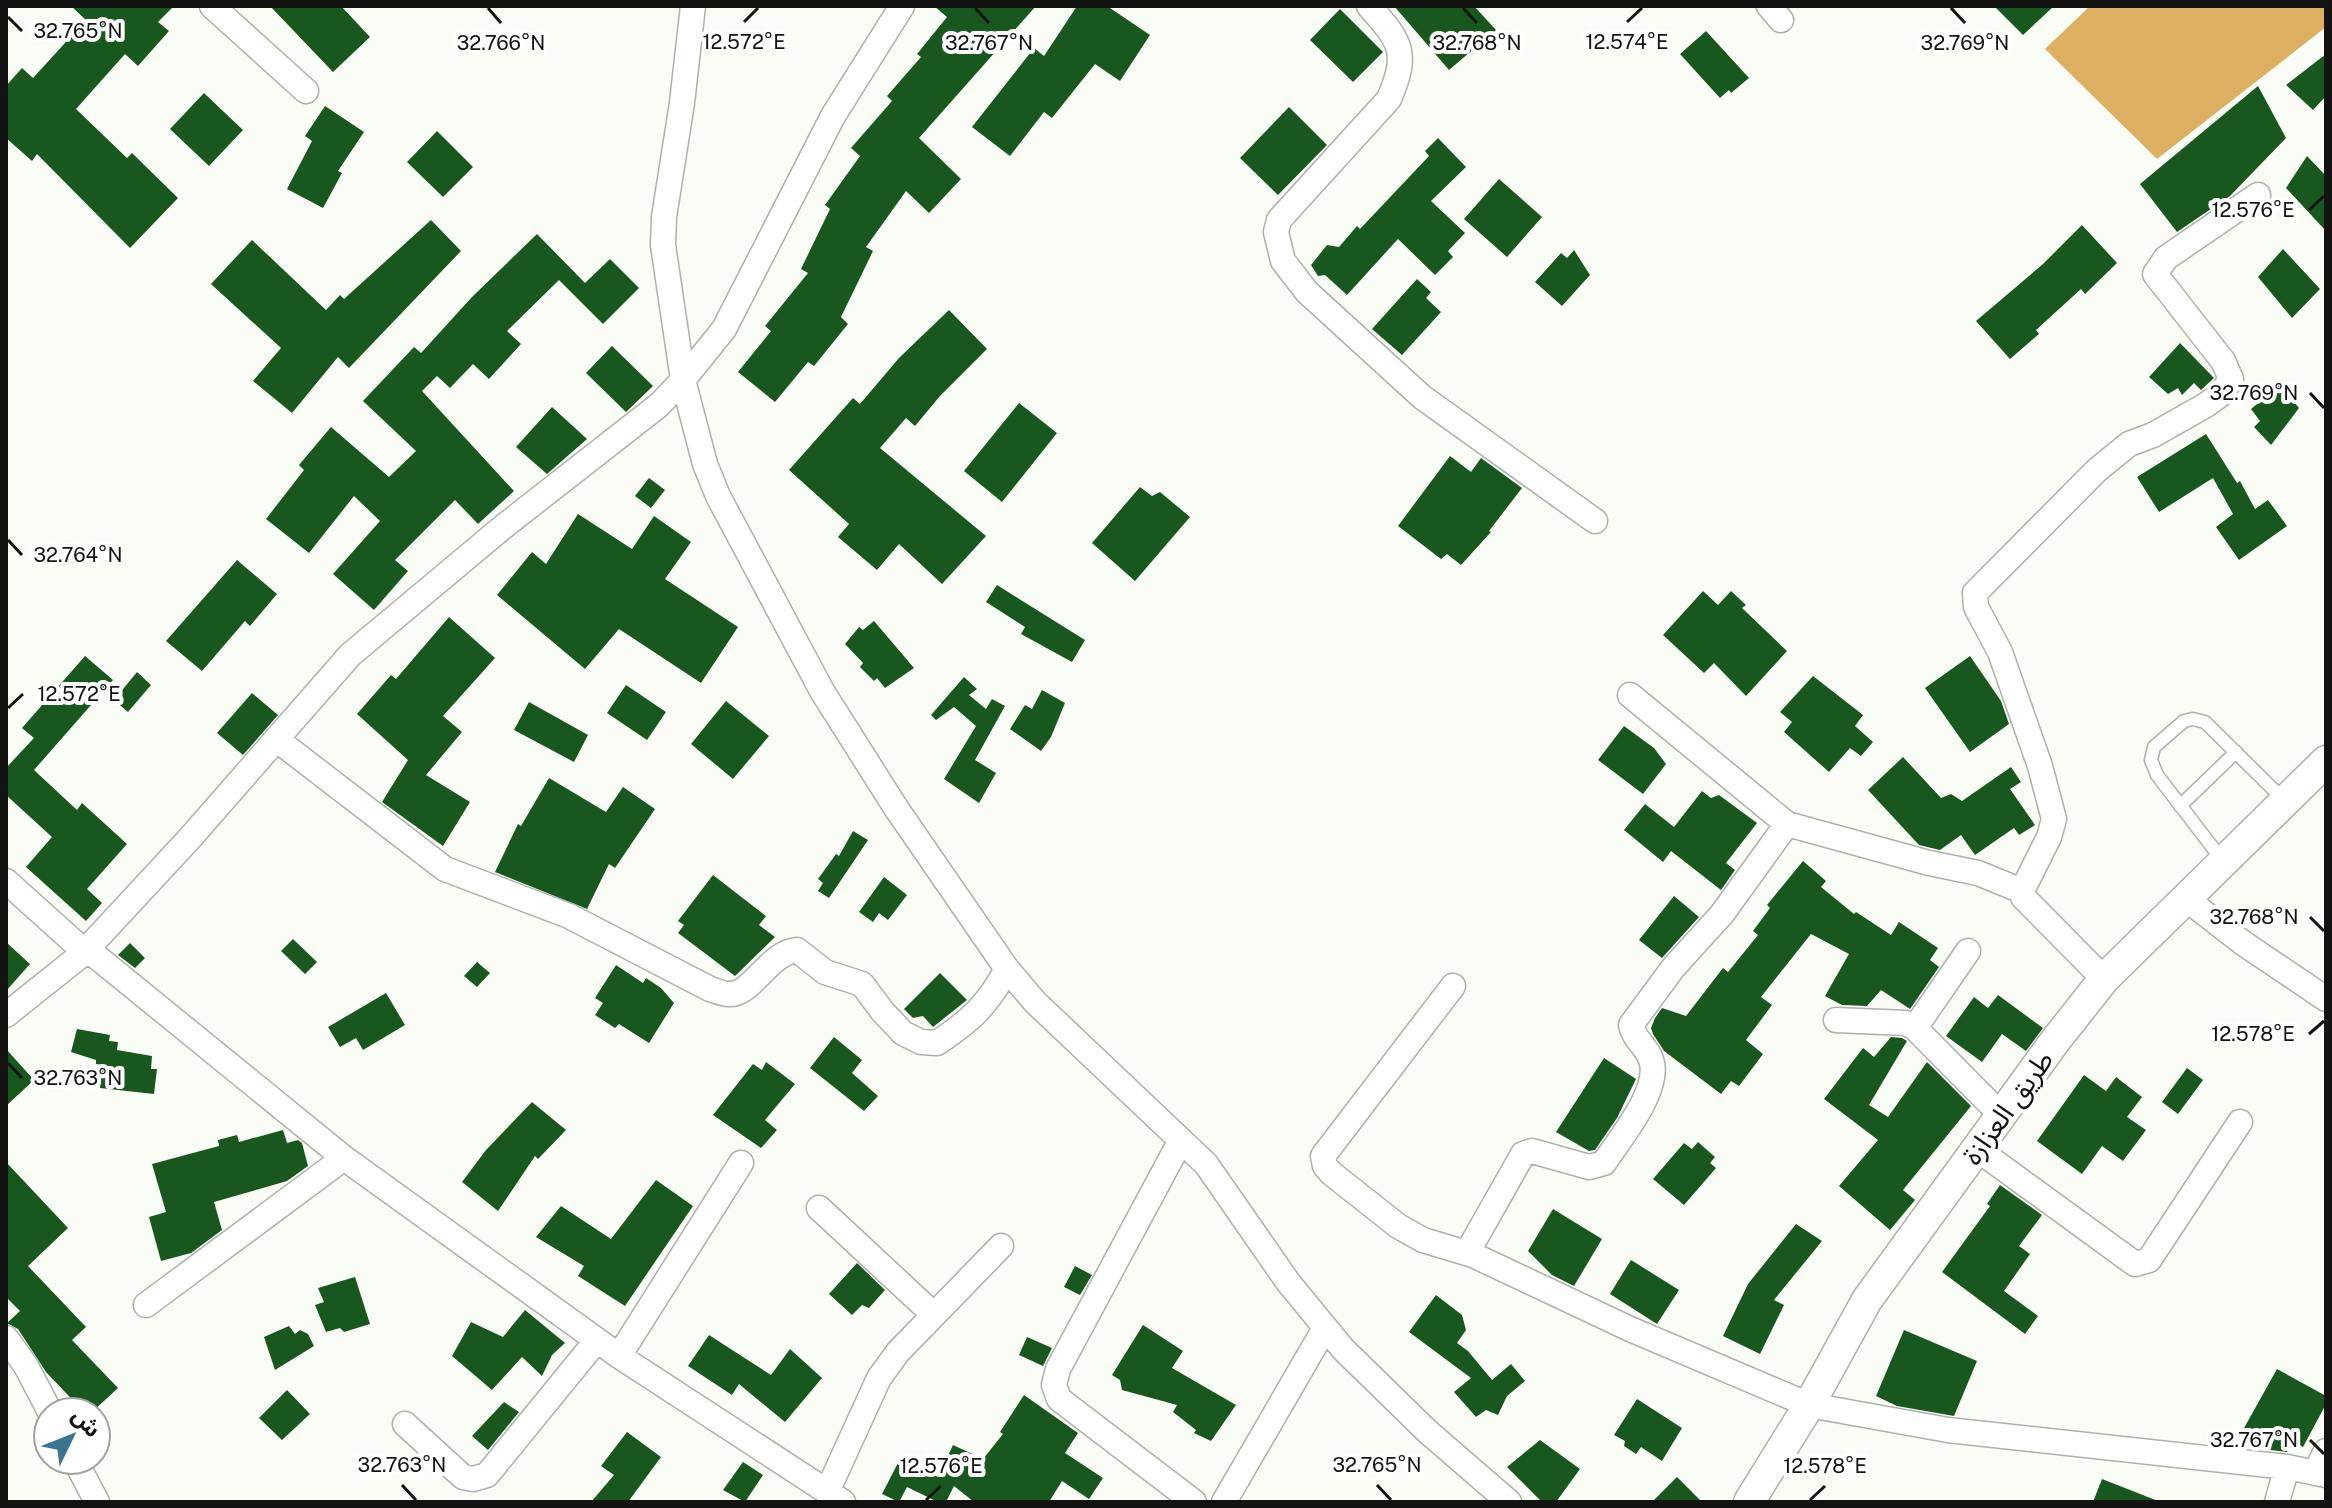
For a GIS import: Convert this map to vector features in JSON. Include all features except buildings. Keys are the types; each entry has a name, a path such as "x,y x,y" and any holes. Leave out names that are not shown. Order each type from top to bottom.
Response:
{"street":[{"path":"212,6 306,91"},
{"path":"693,6 664,217 663,245 683,380 705,464 718,496 822,691 896,808 1007,969 1035,1002 1206,1164 1288,1282 1343,1349 1427,1431 1509,1502"},
{"path":"6,1015 86,950 190,838 350,655 503,527 659,405 683,380 724,329 833,116 902,6"},
{"path":"1369,6 1395,34 1399,47 1398,79 1389,99 1279,220 1276,232 1283,261 1307,292 1422,397 1595,521"},
{"path":"2104,979 2023,897 2022,891 2049,837 2054,819 2040,766 2000,652 1976,607 1975,593 2097,470 2129,444 2153,435 2221,394 2231,379 2223,361 2155,274 2166,258 2258,195"},
{"path":"1630,695 1787,824 1929,863 1978,873 2022,891"},
{"path":"276,739 445,869 569,916 710,989 730,995 741,991 779,956 797,950 825,972 862,984 903,1033 921,1042 937,1043 968,1022 984,1006 1007,969"},
{"name":"طريق العزازة","path":"1749,1502 1809,1405 1867,1300 2104,979 2326,761"},
{"path":"1473,1255 1471,1246 1523,1154 1532,1151 1589,1167 1604,1163 1648,1094 1653,1073 1650,1057 1633,1035 1631,1025 1673,968 1722,914 1787,824"},
{"path":"6,881 86,950 344,1158 619,1356 835,1497 879,1378 898,1352 1001,1246"},
{"path":"2185,898 2243,943 2326,999"},
{"path":"1915,1028 1968,951"},
{"path":"1453,986 1323,1156 1325,1166 1331,1173 1398,1226 1423,1240 1473,1255 1630,1329 1809,1405 1948,1430 2287,1467 2322,1466"},
{"path":"1836,1020 1906,1023 1915,1028 2001,1115"},
{"path":"1977,1149 2135,1264 2142,1264 2149,1260 2240,1122"},
{"path":"1180,1142 1058,1369 1054,1385 1059,1399 1194,1502"},
{"path":"146,1305 344,1158"},
{"path":"619,1356 741,1163"},
{"path":"819,1208 934,1315"},
{"path":"1224,1502 1325,1328"},
{"path":"6,1338 42,1396"},
{"path":"405,1424 463,1477 473,1479 487,1475 597,1340"},
{"path":"2277,1502 2287,1467"},
{"path":"83,1476 97,1502"}],"lane":[{"path":"2223,861 2157,775 2151,760 2154,747 2184,721 2193,719 2205,722 2285,801"},
{"path":"2180,806 2236,752"}],"shaded area":[{"path":"2090,6 2326,6 2326,27 2157,159 2045,49"}]}
